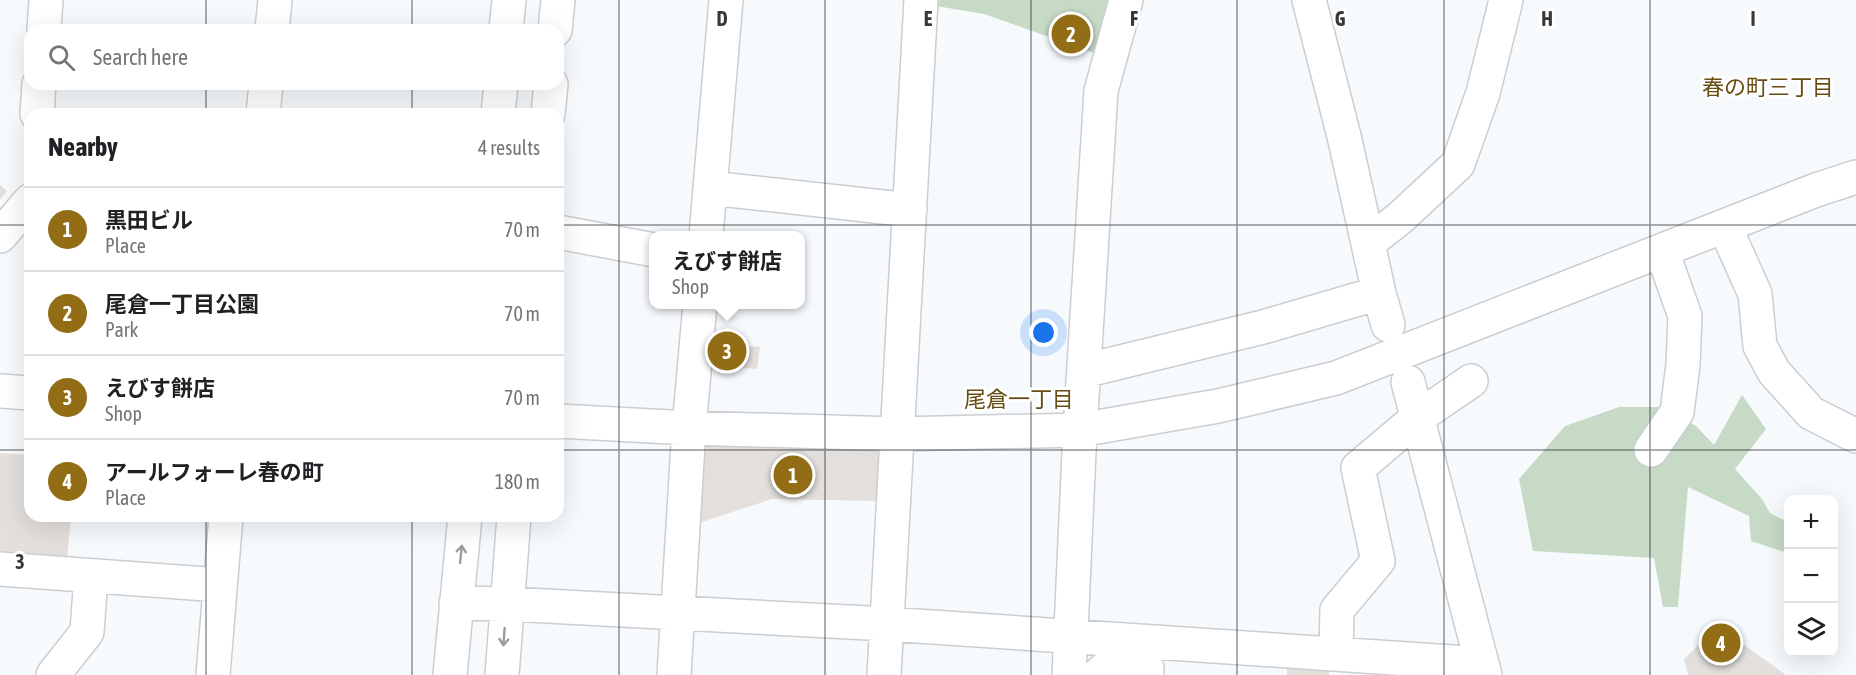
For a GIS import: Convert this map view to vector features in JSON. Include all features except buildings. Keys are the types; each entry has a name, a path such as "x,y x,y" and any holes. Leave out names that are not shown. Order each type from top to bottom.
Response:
{"street":[{"path":"44,24 46,0"},
{"path":"273,24 275,0"},
{"path":"507,24 509,0"},
{"path":"556,24 558,0"},
{"path":"706,231 726,0"},
{"path":"884,675 921,0"},
{"path":"1069,675 1080,430 1101,91 1126,0"},
{"path":"1309,0 1344,136 1379,293 1389,325"},
{"path":"1368,243 1400,218 1458,164 1483,93 1506,0"},
{"path":"37,108 39,90"},
{"path":"264,108 265,90"},
{"path":"499,108 500,90"},
{"path":"549,108 550,90"},
{"path":"564,421 689,428 897,434 1080,430 1218,406 1336,378 1816,190 1856,177"},
{"path":"710,188 910,210"},
{"path":"0,236 24,208"},
{"path":"1725,227 1755,294 1760,346 1774,372 1811,413 1856,436"},
{"path":"564,233 649,249"},
{"path":"1651,450 1677,412 1683,356 1685,316 1662,251"},
{"path":"1084,371 1263,327 1379,293"},
{"path":"674,675 689,428 700,309"},
{"path":"1336,654 1337,610 1378,561 1358,468 1417,418 1471,381"},
{"path":"456,603 679,612 887,624 1336,654 1483,670 1408,382"},
{"path":"0,391 24,393"},
{"path":"213,675 225,522"},
{"path":"450,675 464,522"},
{"path":"502,675 514,522"},
{"path":"0,569 220,585"},
{"path":"53,675 87,632 92,576"},
{"path":"1098,675 1107,667 1147,668 1147,675"}],"green space":[{"path":"936,0 1112,0 1097,54 984,14 936,6"},
{"path":"1742,395 1766,429 1735,469 1762,499 1770,513 1784,520 1784,552 1751,541 1749,516 1688,487 1678,607 1663,607 1654,558 1533,551 1519,479 1565,426 1619,407 1663,407 1696,426 1714,445"}],"place":[{"name":"尾倉一丁目公園","path":"1071,34"},
{"name":"えびす餅店","path":"727,351"},
{"name":"黒田ビル","path":"793,475"},
{"name":"アールフォーレ春の町","path":"1721,643"}],"district":[{"name":"春の町三丁目","path":"1768,87"},
{"name":"尾倉一丁目","path":"1019,399"}]}
